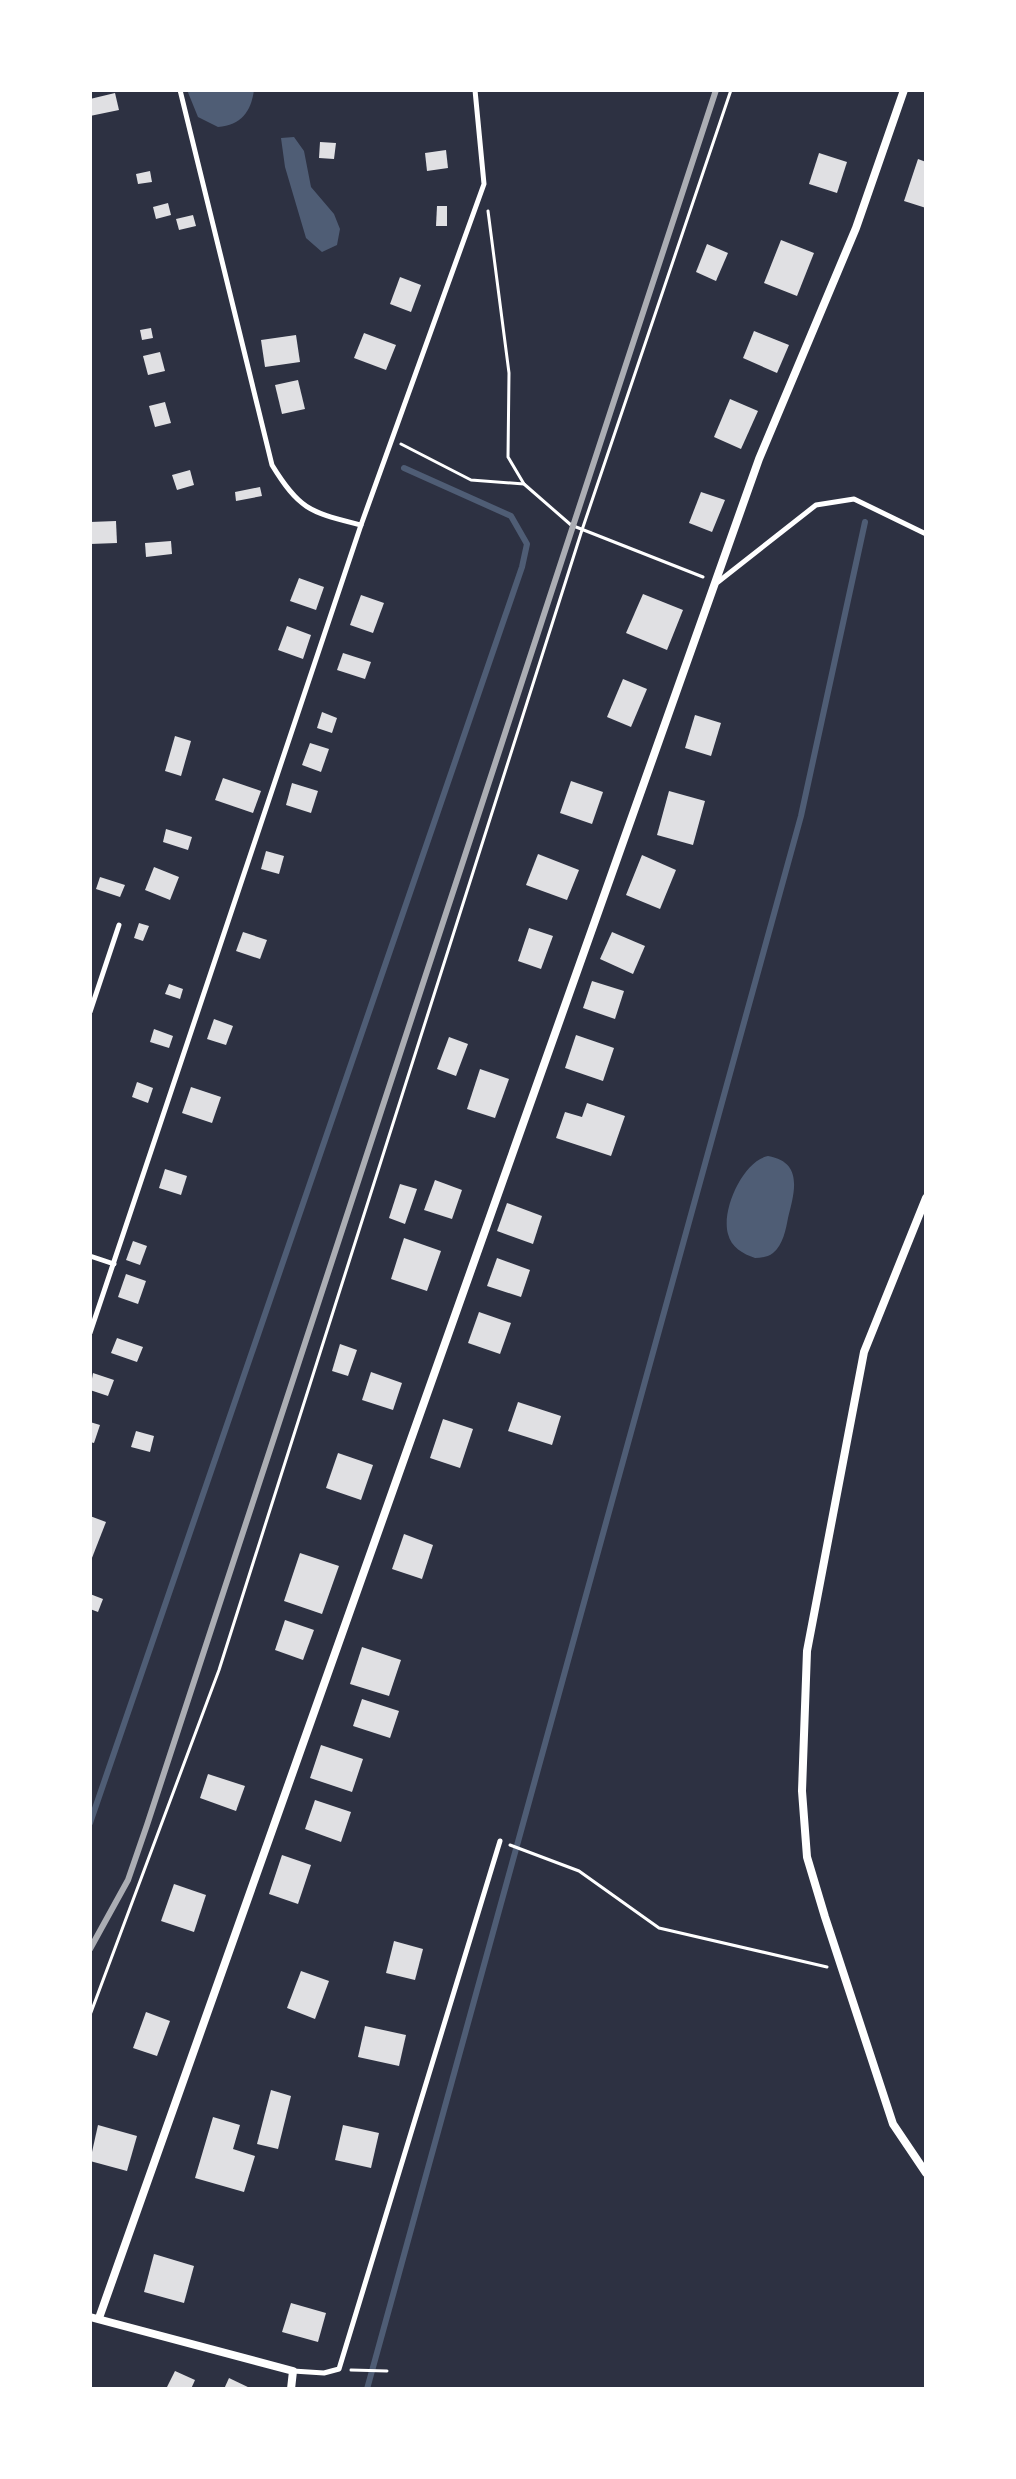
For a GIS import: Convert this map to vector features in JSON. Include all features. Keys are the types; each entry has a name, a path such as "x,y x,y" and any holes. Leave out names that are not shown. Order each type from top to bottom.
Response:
{"street":[{"path":"291,2389 293,2371 95,2318 718,582 759,459 856,228 904,90"},
{"path":"926,1198 864,1352 807,1651 802,1791 807,1857 843,1970 893,2124 926,2173"}],"lane":[{"path":"180,90 272,465 288,492 312,512 361,525"},
{"path":"90,1333 361,525 484,184 475,90"},
{"path":"718,582 816,505 854,499 926,534"},
{"path":"90,1012 119,925"},
{"path":"90,1256 114,1264"},
{"path":"293,2371 324,2373 339,2369 500,1841"}],"path":[{"path":"90,2015 219,1670 582,530 731,90"},
{"path":"484,184 509,373 508,457 524,484 571,525 718,582"},
{"path":"394,440 471,480 524,484"},
{"path":"500,1841 579,1871 659,1928 843,1970"},
{"path":"353,2370 387,2371"}],"water":[{"path":"187,90 254,90 244,116 218,127 198,117"},
{"path":"294,137 304,151 311,187 334,214 340,229 337,245 322,252 306,238 285,167 281,138"},
{"path":"768,1156 787,1164 792,1171 793,1198 779,1246 769,1255 755,1258 732,1243 728,1234 728,1212 736,1188 750,1167"}],"building":[{"path":"115,93 119,110 90,116 90,99"},
{"path":"320,142 336,143 334,159 319,158"},
{"path":"446,150 448,168 427,171 425,153"},
{"path":"819,153 847,162 837,193 809,184"},
{"path":"918,159 926,162 926,208 904,201"},
{"path":"150,171 152,182 138,184 136,174"},
{"path":"168,203 171,215 156,219 153,207"},
{"path":"437,206 447,206 447,226 436,226"},
{"path":"193,215 196,226 179,230 176,219"},
{"path":"781,240 814,253 797,296 764,283"},
{"path":"707,244 728,253 716,281 696,272"},
{"path":"400,277 421,285 411,312 390,304"},
{"path":"151,328 153,338 142,340 140,330"},
{"path":"754,331 789,345 777,373 743,358"},
{"path":"364,333 396,345 386,370 354,358"},
{"path":"296,335 300,362 265,367 261,340"},
{"path":"160,352 165,371 148,375 143,356"},
{"path":"298,380 305,409 282,414 275,385"},
{"path":"730,399 758,411 741,449 714,437"},
{"path":"165,402 171,423 155,427 149,406"},
{"path":"190,470 194,485 177,490 172,475"},
{"path":"260,487 262,496 236,501 235,492"},
{"path":"701,492 725,500 712,532 689,523"},
{"path":"116,521 117,543 90,544 90,522"},
{"path":"171,541 172,554 146,557 145,543"},
{"path":"299,578 324,587 316,610 290,601"},
{"path":"643,594 683,610 667,650 626,633"},
{"path":"361,595 384,603 373,633 350,625"},
{"path":"287,626 311,635 303,659 278,650"},
{"path":"343,653 371,662 365,679 337,670"},
{"path":"623,679 647,689 631,727 607,717"},
{"path":"322,712 337,718 332,733 317,728"},
{"path":"695,715 721,723 711,756 685,748"},
{"path":"175,736 191,741 181,776 165,771"},
{"path":"310,743 329,749 321,772 302,765"},
{"path":"223,778 261,791 253,813 215,800"},
{"path":"571,781 603,792 592,824 560,813"},
{"path":"292,783 318,791 311,813 286,805"},
{"path":"669,791 705,801 693,845 657,835"},
{"path":"166,829 192,837 188,850 163,842"},
{"path":"266,851 284,856 279,874 261,869"},
{"path":"538,854 579,870 567,900 526,885"},
{"path":"642,855 676,870 660,909 626,895"},
{"path":"154,867 179,877 170,900 145,890"},
{"path":"100,877 125,885 120,897 96,889"},
{"path":"139,923 149,926 143,941 134,938"},
{"path":"529,928 553,936 541,969 518,961"},
{"path":"243,932 267,940 260,959 236,951"},
{"path":"612,932 645,946 633,974 600,959"},
{"path":"592,981 624,991 615,1019 583,1008"},
{"path":"169,984 183,989 180,999 165,994"},
{"path":"214,1019 233,1026 226,1045 207,1039"},
{"path":"154,1029 173,1036 169,1048 150,1042"},
{"path":"576,1035 614,1048 603,1081 565,1068"},
{"path":"449,1037 468,1044 456,1076 437,1069"},
{"path":"480,1069 509,1079 495,1118 467,1109"},
{"path":"137,1082 153,1088 148,1103 132,1097"},
{"path":"191,1087 221,1097 212,1123 182,1113"},
{"path":"587,1103 625,1116 611,1156 556,1138 565,1112 582,1117"},
{"path":"165,1169 187,1176 181,1195 159,1188"},
{"path":"435,1180 462,1190 452,1219 424,1210"},
{"path":"400,1184 417,1189 405,1224 389,1218"},
{"path":"507,1203 542,1216 533,1244 497,1231"},
{"path":"404,1238 441,1251 427,1291 391,1279"},
{"path":"133,1241 147,1246 140,1265 126,1260"},
{"path":"497,1258 530,1270 521,1297 487,1286"},
{"path":"126,1274 146,1281 138,1304 118,1297"},
{"path":"479,1312 511,1323 500,1354 468,1343"},
{"path":"117,1338 143,1347 137,1362 111,1353"},
{"path":"340,1344 357,1350 348,1376 332,1371"},
{"path":"371,1372 402,1383 393,1410 362,1400"},
{"path":"93,1373 114,1380 108,1396 90,1390"},
{"path":"518,1402 561,1416 552,1445 508,1431"},
{"path":"443,1419 473,1429 460,1468 430,1458"},
{"path":"90,1422 100,1425 94,1443 90,1442"},
{"path":"136,1431 154,1436 150,1452 131,1447"},
{"path":"338,1453 373,1465 361,1500 326,1488"},
{"path":"90,1516 106,1522 90,1563"},
{"path":"404,1534 433,1545 422,1579 392,1569"},
{"path":"300,1553 339,1566 322,1614 284,1601"},
{"path":"90,1594 103,1599 98,1612 90,1609"},
{"path":"285,1620 314,1630 303,1660 275,1650"},
{"path":"362,1647 401,1660 389,1696 350,1684"},
{"path":"362,1699 399,1711 390,1738 353,1726"},
{"path":"321,1745 363,1759 352,1792 310,1778"},
{"path":"208,1774 245,1786 236,1811 200,1798"},
{"path":"315,1800 351,1812 341,1842 305,1829"},
{"path":"282,1855 311,1865 298,1904 269,1894"},
{"path":"174,1884 206,1895 194,1932 161,1921"},
{"path":"394,1941 423,1949 415,1980 386,1973"},
{"path":"301,1971 329,1981 315,2019 287,2008"},
{"path":"146,2012 170,2021 157,2056 133,2048"},
{"path":"365,2026 406,2035 399,2066 358,2057"},
{"path":"271,2090 291,2096 278,2149 257,2144"},
{"path":"213,2117 240,2125 233,2149 255,2156 244,2192 195,2178"},
{"path":"98,2125 137,2136 127,2171 90,2161"},
{"path":"343,2125 379,2133 371,2168 335,2160"},
{"path":"154,2254 194,2266 184,2303 144,2292"},
{"path":"291,2303 326,2313 318,2342 282,2332"},
{"path":"175,2371 195,2380 191,2389 166,2389"},
{"path":"229,2378 252,2389 224,2389"}],"waterway":[{"path":"90,1823 522,567 527,544 511,516 404,468"},
{"path":"367,2389 801,816 865,522"}],"railway":[{"path":"90,1949 128,1880 147,1825 716,90"}]}
